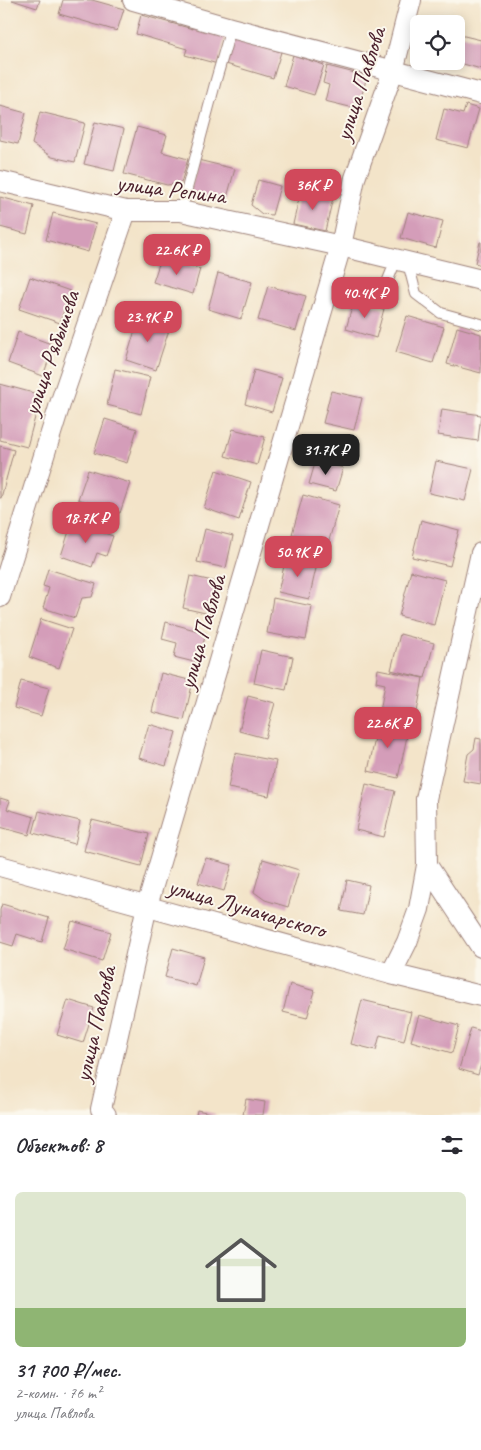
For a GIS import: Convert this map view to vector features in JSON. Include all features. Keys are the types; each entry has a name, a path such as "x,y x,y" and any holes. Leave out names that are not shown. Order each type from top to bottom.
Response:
{"street":[{"name":"улица Павлова","path":"104,1112 147,906 341,246 355,178 393,72 412,0"},
{"path":"145,2 231,28 481,94"},
{"name":"улица Репина","path":"0,181 126,211 181,210 481,280"},
{"name":"улица Рябышева","path":"0,597 61,401 126,211"},
{"path":"390,974 407,942 419,909 427,865 426,798 481,553"},
{"path":"427,865 481,947"},
{"name":"улица Луначарского","path":"0,866 390,974 481,996"}],"lane":[{"path":"181,210 231,28"},
{"path":"386,293 388,280 402,261"},
{"path":"402,261 416,294 441,313 481,324"}],"building":[{"path":"12,0 40,0 37,8"},
{"path":"63,0 92,0 124,9 117,31 59,14"},
{"path":"141,15 193,29 195,21 227,30 218,64 185,55 187,49 136,34"},
{"path":"465,36 481,40 481,69 465,65"},
{"path":"233,38 281,52 273,78 226,64"},
{"path":"293,55 324,65 314,95 284,86"},
{"path":"327,66 367,76 358,109 325,101 329,85 323,83"},
{"path":"466,105 479,109 468,148 436,140 444,109 463,114"},
{"path":"0,106 26,113 18,144 0,140"},
{"path":"40,112 85,123 75,162 52,157 32,144"},
{"path":"95,122 124,129 114,171 84,164"},
{"path":"137,127 167,135 162,152 188,159 181,183 167,185 124,174"},
{"path":"198,160 235,169 226,201 190,192"},
{"path":"258,180 280,186 272,215 262,214 251,205"},
{"path":"301,190 333,198 325,231 293,224"},
{"path":"0,197 34,206 27,234 0,227"},
{"path":"408,212 443,221 436,248 401,238"},
{"path":"53,213 96,224 88,252 46,240"},
{"path":"481,242 481,265 475,263"},
{"path":"161,258 200,269 193,294 153,282"},
{"path":"218,273 252,282 241,319 208,309"},
{"path":"30,277 70,291 60,323 19,309"},
{"path":"268,286 306,296 296,331 258,320"},
{"path":"354,300 384,309 376,338 346,329"},
{"path":"407,316 444,327 433,363 396,352"},
{"path":"139,317 170,327 156,370 126,360"},
{"path":"457,327 481,334 481,373 447,364"},
{"path":"18,332 54,345 43,376 8,363"},
{"path":"115,369 150,377 141,414 107,405"},
{"path":"254,370 282,378 272,412 245,404"},
{"path":"0,384 41,395 27,447 0,440"},
{"path":"331,391 362,398 354,430 323,423"},
{"path":"442,409 481,415 478,441 438,435"},
{"path":"105,419 137,429 127,463 94,453"},
{"path":"233,429 265,437 257,465 225,456"},
{"path":"0,446 14,450 1,498 0,498"},
{"path":"316,460 343,468 336,491 309,484"},
{"path":"436,461 473,469 465,501 429,493"},
{"path":"88,470 130,483 120,513 78,499"},
{"path":"216,470 251,482 239,520 204,508"},
{"path":"303,495 339,505 328,544 292,534"},
{"path":"421,520 459,530 450,566 412,557"},
{"path":"72,522 113,536 106,556 97,553 92,567 61,556"},
{"path":"205,529 233,536 226,568 197,562"},
{"path":"286,557 317,564 309,599 278,592"},
{"path":"48,569 96,584 92,597 82,598 75,618 43,608 49,588 43,586"},
{"path":"411,571 445,580 434,625 399,616"},
{"path":"190,576 217,582 210,614 183,608"},
{"path":"273,598 312,606 306,640 267,633"},
{"path":"41,619 72,629 59,668 29,657"},
{"path":"166,622 206,633 198,663 174,657 177,643 162,639"},
{"path":"400,634 434,643 425,678 391,670"},
{"path":"261,650 293,657 286,690 254,683"},
{"path":"378,669 423,678 416,718 380,711 385,684 376,682"},
{"path":"161,673 193,681 184,720 152,712"},
{"path":"21,681 49,688 41,716 14,708"},
{"path":"248,696 275,703 265,738 239,731"},
{"path":"379,720 409,727 398,778 368,771"},
{"path":"149,724 176,732 166,766 139,758"},
{"path":"476,738 481,739 481,784 463,781 468,754 474,749"},
{"path":"235,753 276,761 269,796 228,788"},
{"path":"366,784 395,791 384,837 356,830"},
{"path":"0,798 10,801 7,809 34,817 29,835 0,827"},
{"path":"39,811 80,821 75,844 33,833"},
{"path":"92,820 149,834 141,866 84,851"},
{"path":"206,858 232,865 224,891 198,883"},
{"path":"263,859 299,870 288,907 265,900 254,892"},
{"path":"347,880 369,885 363,915 341,911"},
{"path":"2,904 49,918 42,942 17,934 13,946 0,942 0,910"},
{"path":"72,921 111,932 102,961 63,949"},
{"path":"173,948 204,957 196,986 165,977"},
{"path":"290,984 315,991 307,1018 283,1012"},
{"path":"68,1000 94,1008 83,1043 57,1035"},
{"path":"362,1000 411,1012 404,1041 380,1035 376,1050 351,1044"},
{"path":"419,1015 459,1026 452,1053 411,1041"},
{"path":"471,1028 481,1031 481,1064 478,1075 459,1069"},
{"path":"246,1099 265,1102 263,1115 243,1115"},
{"path":"197,1110 215,1114 215,1115 196,1115"}]}
